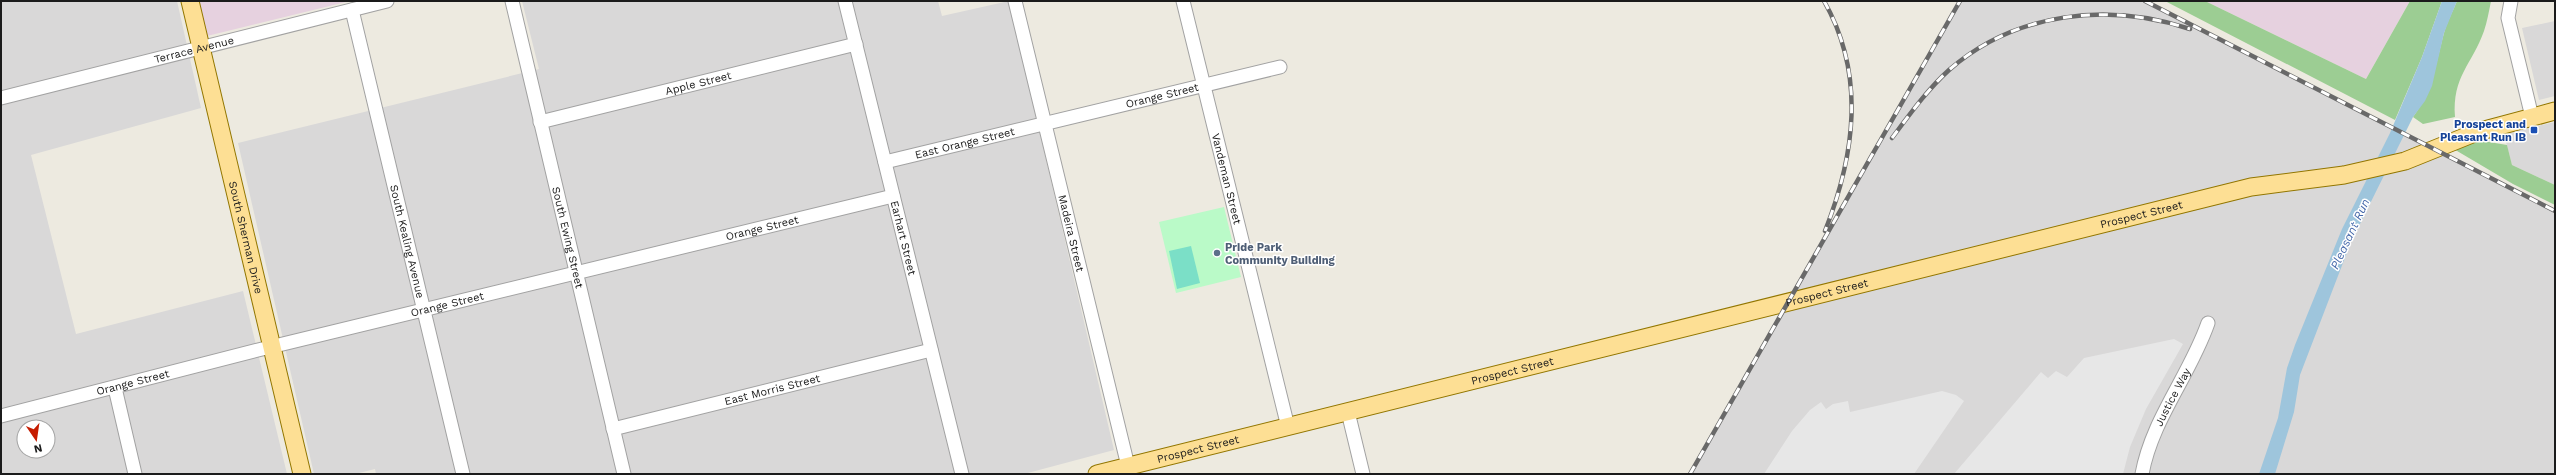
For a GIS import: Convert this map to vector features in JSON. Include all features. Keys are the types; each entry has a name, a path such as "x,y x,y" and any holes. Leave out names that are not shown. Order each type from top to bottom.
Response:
{"main road":[{"name":"South Sherman Drive","path":"190,1 302,474"},
{"name":"Prospect Street","path":"1097,474 2252,187 2370,170 2405,161 2456,139 2555,111"}],"street":[{"name":"Terrace Avenue","path":"1,98 387,1"},
{"name":"South Ewing Street","path":"512,1 624,474"},
{"name":"Earhart Street","path":"845,1 962,474"},
{"name":"Madeira Street","path":"1015,1 1128,466"},
{"name":"Vandeman Street","path":"1183,1 1288,427"},
{"path":"2511,1 2508,18 2532,117"},
{"name":"South Kealing Avenue","path":"352,10 462,474"},
{"name":"Apple Street","path":"540,122 856,44"},
{"name":"Orange Street","path":"1044,123 1280,67"},
{"name":"East Orange Street","path":"885,162 1044,123"},
{"name":"Orange Street","path":"1,416 273,347 424,312 893,196"},
{"name":"Justice Way","path":"2142,474 2159,424 2202,342 2208,323"},
{"name":"East Morris Street","path":"613,429 931,350"},
{"path":"115,388 135,474"},
{"path":"1348,412 1363,474"}],"shaded area":[{"path":"1,1 177,1 201,108 31,155 76,334 243,291 287,474 1,474"},
{"path":"199,1 350,1 207,36"},
{"path":"522,1 938,1 942,16 1009,1 1114,450 1024,474 376,474 375,469 355,474 314,474 238,143 539,69"},
{"path":"1960,1 2144,1 2555,211 2555,474 1691,474"},
{"path":"2205,1 2410,1 2366,79"},
{"path":"2555,21 2555,96 2539,100 2522,28"},
{"path":"2555,122 2555,185 2512,165 2504,134"},
{"path":"2174,339 2183,344 2146,409 2130,447 2123,474 1954,474 2041,372 2048,378 2056,371 2067,377 2084,358"},
{"path":"1942,391 1956,395 1964,401 1914,474 1764,474 1792,431 1810,410 1821,402 1826,409 1833,404 1848,401 1850,412"}],"green space":[{"path":"2165,1 2205,1 2366,79 2410,1 2442,1 2422,57 2395,120"},
{"path":"2457,1 2491,1 2485,28 2460,81 2455,103 2455,117 2423,124 2413,117 2425,98 2436,66 2445,29"},
{"path":"2471,139 2507,145 2512,165 2555,185 2555,205 2513,184 2452,148"},
{"path":"1224,207 1241,277 1176,293 1159,222"},
{"path":"1191,246 1200,283 1177,289 1169,251"}],"water":[{"name":"Pleasant Run","path":"2442,1 2457,1 2444,33 2432,86 2425,101 2413,117 2351,242 2300,375 2294,412 2275,474 2259,474 2278,418 2287,368 2295,345 2342,229 2390,133 2422,57"}],"railway":[{"path":"1824,1 1837,29 1846,57 1851,86 1852,115 1849,144 1843,173 1825,231"},
{"path":"1690,474 1960,1"},
{"path":"2145,1 2555,211"},
{"path":"1892,138 1926,94 1949,70 1975,50 2003,35 2033,24 2064,18 2095,15 2127,16 2159,21 2190,29"}],"place":[{"name":"Prospect and Pleasant Run IB","path":"2534,130"},
{"name":"Pride Park Community Building","path":"1217,253"}]}
